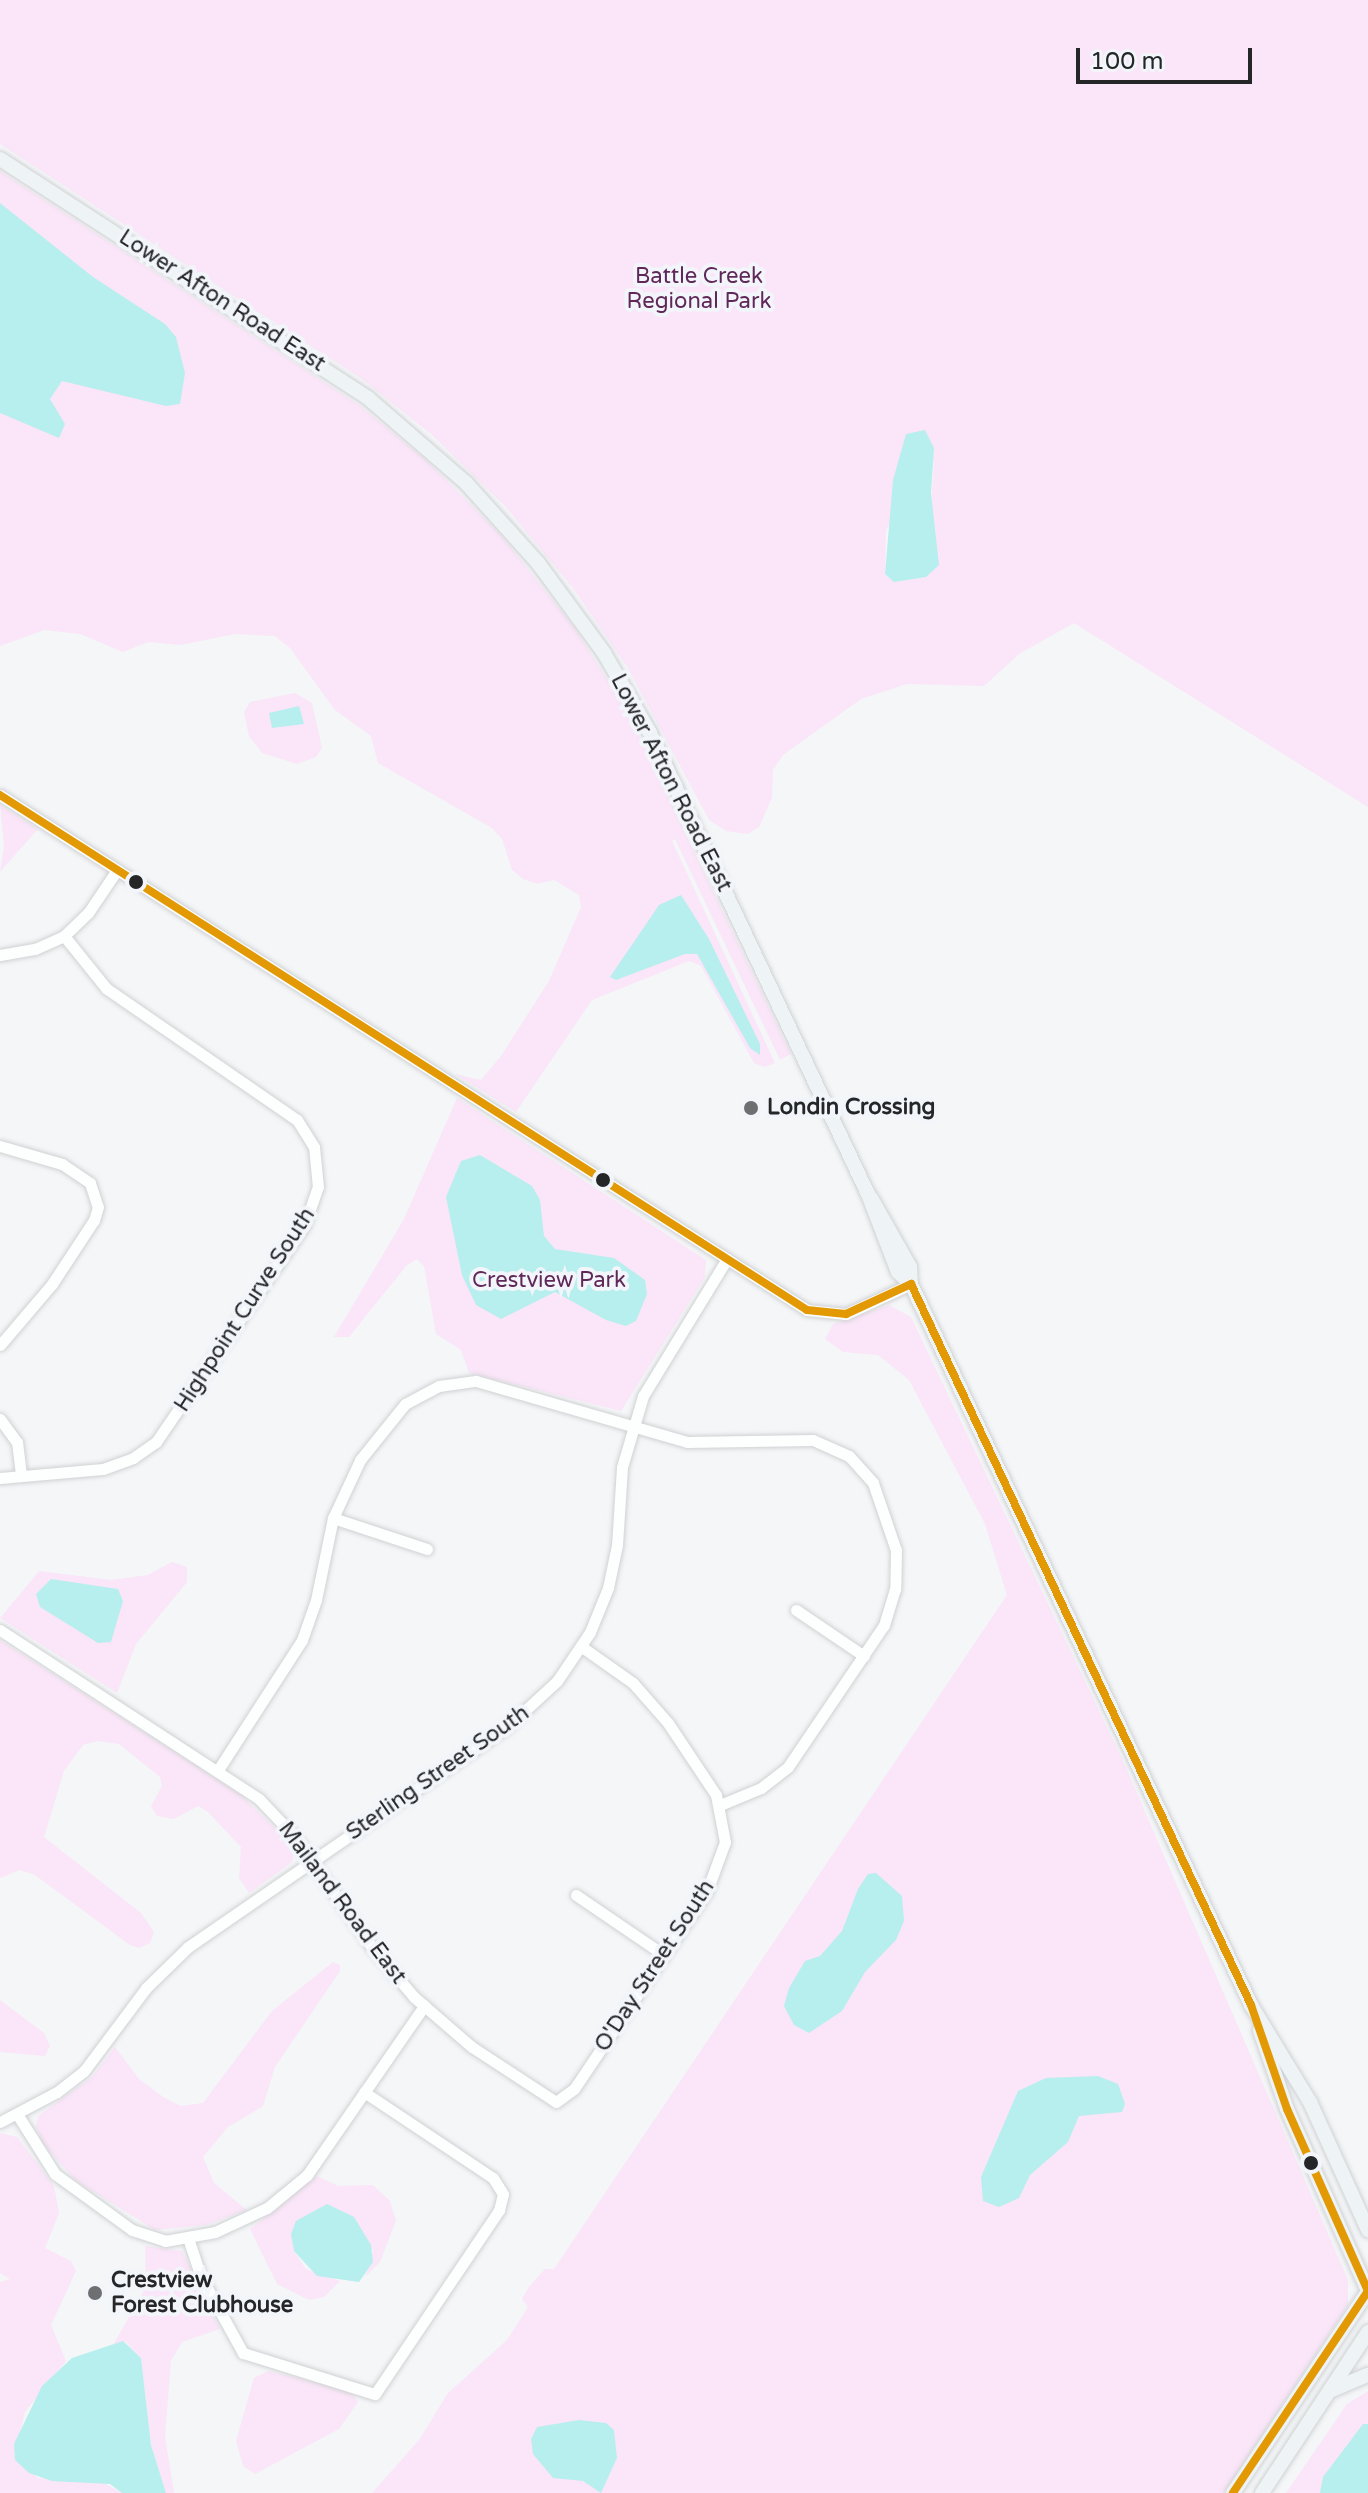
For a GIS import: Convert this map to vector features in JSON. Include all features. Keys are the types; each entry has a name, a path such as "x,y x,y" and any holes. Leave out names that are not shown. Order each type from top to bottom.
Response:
{"main road":[{"name":"Lower Afton Road East","path":"0,159 368,398 466,483 530,553 587,627 649,731 868,1194 885,1214 910,1267 911,1284 1251,2005 1310,2102 1368,2230"},
{"name":"Lower Afton Road East","path":"1251,2005 1287,2109 1368,2291"},
{"path":"1345,2180 1368,2200"},
{"path":"1233,2493 1368,2291"},
{"path":"1262,2493 1368,2332"},
{"path":"1329,2392 1368,2375"}],"street":[{"path":"0,795 807,1310 824,1315 850,1312 911,1284"},
{"path":"0,955 35,949 64,936 88,913 117,870"},
{"name":"Highpoint Curve South","path":"0,1478 111,1467 160,1438 309,1219 319,1182 314,1147 292,1114 106,988 64,936"},
{"path":"0,1146 51,1158 94,1190 98,1207 93,1222 48,1290 0,1345"},
{"name":"Sterling Street South","path":"0,2122 84,2071 146,1988 183,1951 515,1722 551,1687 582,1647 614,1566 621,1477 632,1427 653,1375 727,1259"},
{"path":"218,1770 302,1640 316,1600 333,1518 352,1473 388,1419 439,1386 488,1382 632,1427 702,1444 808,1439 856,1462 883,1505 897,1562 890,1610 864,1656 788,1767 756,1791 720,1805 650,1700 582,1647"},
{"path":"0,1419 17,1442 21,1476"},
{"path":"333,1518 427,1549"},
{"path":"796,1610 864,1656"},
{"name":"Mailand Road East","path":"0,1630 218,1770 269,1808 312,1861 382,1960 424,2006 481,2053 559,2101"},
{"name":"O'Day Street South","path":"559,2101 574,2089 718,1871 725,1842 720,1805"},
{"path":"576,1895 664,1955"},
{"path":"17,2114 41,2157 72,2189 144,2236 188,2238 234,2226 288,2193 313,2168 424,2006"},
{"path":"188,2238 201,2277 243,2353 375,2394 499,2210 503,2194 493,2178 364,2092"}],"green space":[{"name":"Battle Creek Regional Park","path":"0,0 1368,0 1368,807 1074,623 1019,654 984,686 907,684 861,699 783,755 773,770 772,798 759,827 748,834 726,831 709,820 628,668 573,588 506,507 432,435 362,379 0,144","holes":["934,461 926,577 894,582 885,574 886,530"]},
{"path":"0,171 359,405 426,460 500,534 574,627 627,711 791,1054 780,1060 675,839 672,841 775,1063 765,1067 754,1063 701,966 689,961 592,1000 516,1112 455,1074 481,1080 501,1056 549,981 581,907 579,895 554,880 537,884 523,879 512,870 502,839 492,828 378,763 371,736 335,710 290,648 275,636 235,634 180,645 148,642 123,652 80,634 44,630 0,646"},
{"path":"295,693 312,703 322,748 316,757 297,764 262,753 249,736 244,712 250,702"},
{"path":"0,805 38,829 0,872 4,845"},
{"name":"Crestview Park","path":"457,1098 706,1260 705,1277 621,1411 469,1373 461,1350 436,1334 424,1266 417,1259 406,1266 349,1337 334,1337 404,1219"},
{"path":"889,1305 911,1317 1123,1761 1348,2280 1348,2305 1224,2493 372,2493 419,2440 448,2393 507,2340 528,2307 522,2299 529,2287 545,2269 554,2269 1007,1595 985,1524 909,1380 878,1355 843,1352 825,1339 833,1324"},
{"path":"172,1562 187,1567 187,1582 136,1644 117,1693 0,1618 39,1571 111,1580 148,1575"},
{"path":"0,1640 240,1794 286,1839 294,1853 292,1862 249,1893 239,1878 241,1847 208,1812 198,1806 174,1819 157,1816 151,1806 162,1786 160,1777 119,1744 97,1741 83,1745 64,1771 44,1837 141,1913 154,1932 150,1943 139,1948 130,1945 35,1875 20,1870 0,1878"},
{"path":"333,1962 340,1965 340,1971 275,2067 263,2106 228,2127 203,2157 214,2183 247,2210 206,2225 155,2230 75,2180 43,2144 36,2127 38,2116 92,2077 115,2047 139,2079 163,2097 181,2106 203,2103 272,2011"},
{"path":"0,2000 44,2033 50,2046 45,2056 0,2052"},
{"path":"0,2133 17,2137 54,2186 59,2213 45,2248 71,2261 76,2271 51,2325 66,2361 25,2412 14,2455 38,2478 102,2482 122,2493 0,2493 0,2282 10,2279 0,2273"},
{"path":"317,2176 338,2186 373,2185 390,2201 396,2221 380,2262 366,2276 373,2251 354,2217 293,2227 294,2251 306,2269 340,2281 324,2297 309,2300 277,2284 250,2229"},
{"path":"145,2246 182,2251 220,2329 182,2342 171,2361 165,2436 174,2493 166,2493 151,2445 141,2358 126,2342 113,2345 146,2287"},
{"path":"268,2371 349,2390 358,2402 339,2429 255,2474 243,2466 236,2441 254,2378"},
{"path":"1368,2391 1368,2493 1286,2493 1347,2404"}],"water":[{"path":"0,203 93,277 165,324 176,337 185,373 180,404 166,406 62,381 50,399 65,424 59,438 0,413"},
{"path":"925,430 934,448 931,493 939,565 926,577 894,582 885,574 893,480 906,434"},
{"path":"299,706 304,724 272,728 269,713"},
{"path":"681,895 709,939 760,1044 760,1055 750,1048 697,954 685,954 616,980 610,977 659,905"},
{"path":"480,1155 532,1186 540,1200 544,1236 555,1249 614,1258 645,1280 647,1294 636,1321 626,1326 606,1320 555,1292 501,1319 476,1305 462,1275 446,1197 461,1161"},
{"path":"51,1579 118,1589 123,1601 111,1642 98,1643 40,1607 36,1594"},
{"path":"876,1873 902,1896 904,1921 896,1940 865,1972 842,2011 809,2033 794,2025 784,2006 789,1988 805,1961 820,1956 842,1931 858,1889 868,1874"},
{"path":"1098,2076 1118,2084 1125,2104 1122,2112 1079,2116 1068,2142 1030,2175 1019,2198 999,2207 983,2201 981,2177 1018,2091 1046,2078"},
{"path":"327,2204 354,2217 371,2245 373,2262 359,2282 317,2276 294,2251 291,2234 296,2221"},
{"path":"123,2341 141,2358 151,2445 166,2493 122,2493 110,2484 52,2481 29,2473 15,2460 14,2444 42,2386 72,2358"},
{"path":"579,2420 606,2423 614,2430 617,2458 601,2493 583,2481 553,2478 533,2454 531,2439 537,2427"},
{"path":"1363,2424 1368,2424 1368,2493 1320,2493 1323,2477"}],"transit line":[{"path":"0,795 807,1310 846,1314 911,1284"},
{"path":"911,1284 1251,2005 1287,2109 1368,2291 1233,2493"}],"place":[{"name":"Londin Crossing","path":"751,1108"},
{"name":"Crestview Forest Clubhouse","path":"95,2293"}]}
